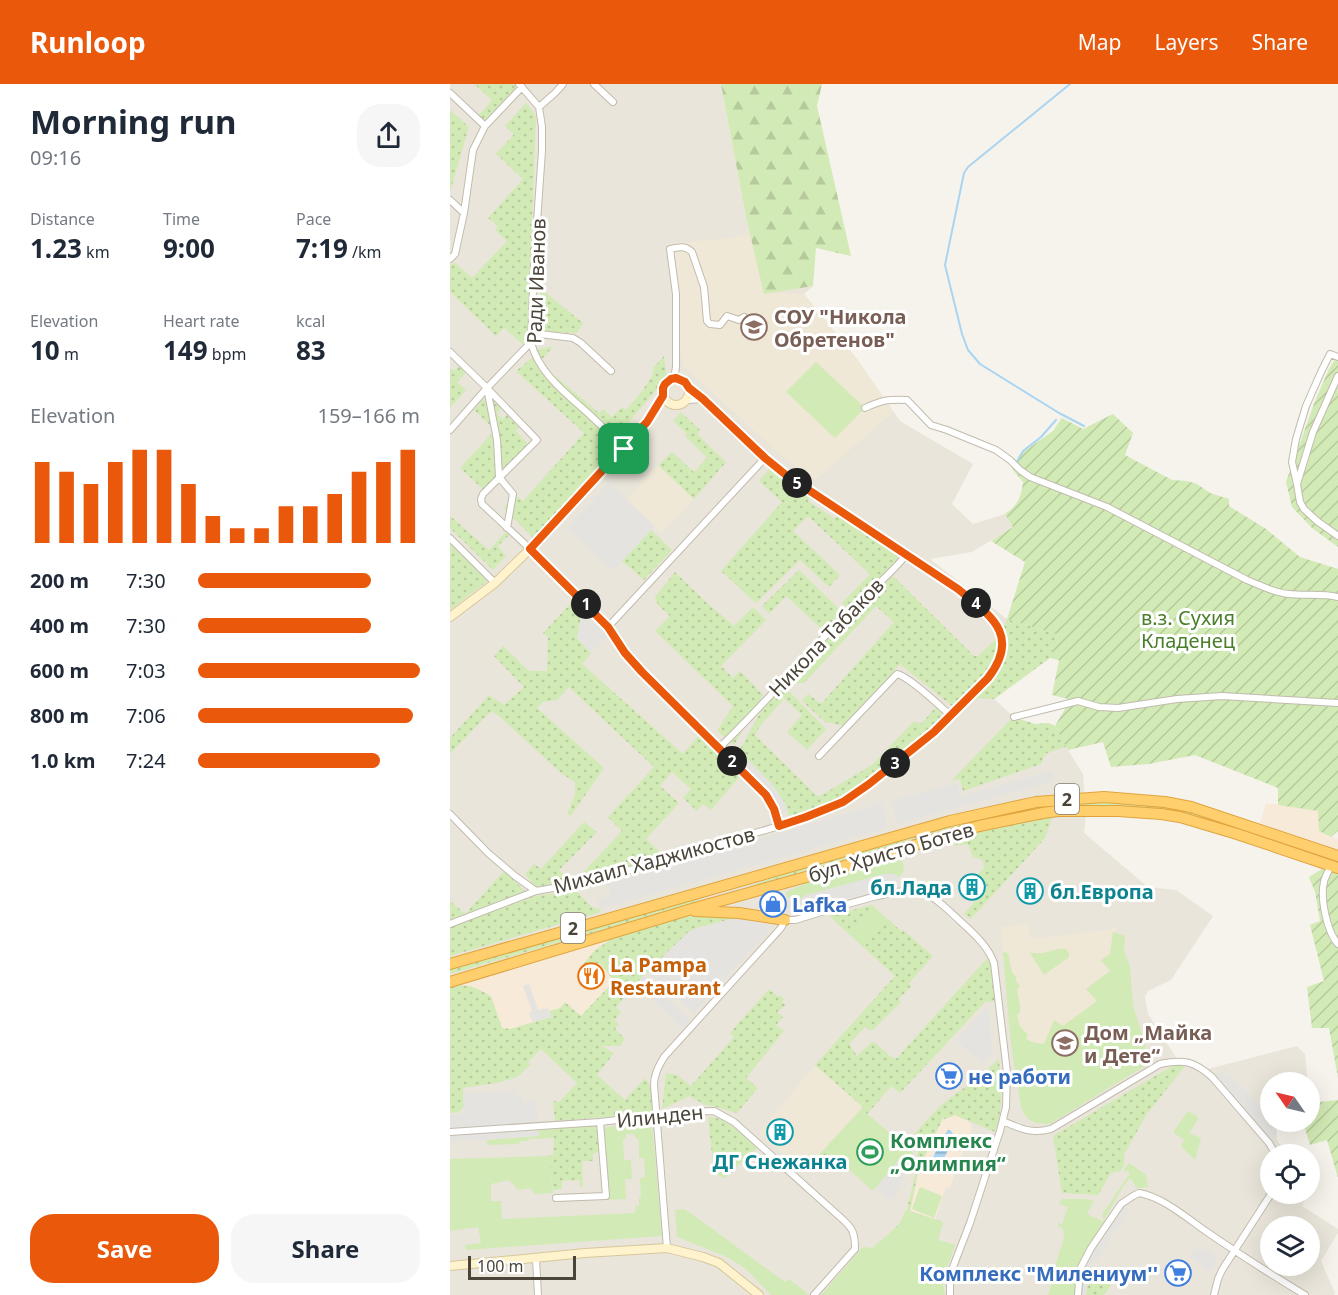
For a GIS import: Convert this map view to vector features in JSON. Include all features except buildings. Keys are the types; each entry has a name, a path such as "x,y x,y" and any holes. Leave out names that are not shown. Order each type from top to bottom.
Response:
{"highway":[{"name":"бул. Христо Ботев","path":"450,964 950,820 1036,802 1095,798 1148,800 1191,807 1338,856"},
{"name":"бул. Христо Ботев","path":"450,982 709,903 979,826 1058,811 1118,811 1180,817 1334,868"},
{"path":"709,903 710,895 722,886"},
{"path":"697,892 720,912"},
{"path":"740,913 736,903 745,894"},
{"path":"680,912 740,913 785,920"}],"street":[{"path":"450,259 455,254 464,213 473,150 485,126 520,86 539,108 562,84"},
{"path":"594,84 613,102"},
{"path":"450,93 485,126"},
{"name":"Ради Иванов","path":"539,108 542,151 531,343 535,356 550,379 624,449"},
{"path":"450,200 464,213"},
{"path":"674,379 676,294 670,249 683,246 692,252 704,287 707,321 710,324 720,325 727,316 739,320 744,317"},
{"path":"450,430 540,334 573,338 610,371"},
{"path":"450,352 537,440 483,494 482,504 608,627 625,653 642,672 766,795 774,809 779,826"},
{"path":"1338,357 1330,354 1306,406 1292,462 1300,502 1304,509 1338,536"},
{"path":"1297,484 1313,432 1338,376"},
{"path":"450,617 495,583 530,549 647,422 663,396 665,384 674,379 681,379 687,384 786,475 906,555"},
{"path":"487,388 497,440 499,477 513,494 507,528"},
{"path":"647,422 672,405 681,405 687,400 689,388"},
{"path":"663,396 672,405"},
{"path":"687,400 703,399"},
{"path":"865,408 891,399 907,400 930,424 996,450 1030,477 1107,507 1246,580 1287,594 1338,597"},
{"path":"608,627 765,458"},
{"path":"450,538 495,583"},
{"name":"Михаил Хаджикостов","path":"450,924 536,891 593,881 806,817 843,802 934,732 995,669 1002,656 1002,634 995,621 958,589 906,555"},
{"name":"Никола Табаков","path":"718,748 846,614 906,555"},
{"path":"819,756 897,674 901,674 951,716"},
{"path":"1014,717 1078,701 1100,707 1119,708 1177,699 1221,696 1338,703"},
{"name":"Михаил Хаджикостов","path":"450,814 488,853 514,876 536,891"},
{"path":"1334,868 1324,880 1323,894 1329,928 1338,944"},
{"path":"667,1248 654,1078 664,1057 781,928 785,920 795,920 889,893 912,889 930,896 962,922 987,948 994,963 1007,1072 1006,1107 1003,1121 953,1267 950,1295"},
{"path":"1003,1121 1026,1130 1038,1132 1051,1129 1160,1064 1178,1060 1193,1063 1212,1077 1270,1144"},
{"name":"Илинден","path":"450,1132 600,1122 714,1111 734,1122 848,1224 855,1236 855,1249 814,1295"},
{"path":"556,1198 606,1196 600,1122"},
{"path":"1078,1295 1080,1269 1091,1248 1121,1204 1139,1193 1155,1198 1173,1209 1305,1295"},
{"path":"1214,1295 1218,1279 1265,1204"},
{"path":"450,1266 667,1248 719,1263 759,1295"},
{"path":"536,1259 538,1295"}],"shaded area":[{"path":"450,84 721,84 746,217 764,293 813,286 804,294 857,359 900,421 973,464 952,504 973,524 1005,514 1013,527 972,552 930,559 1007,619 1060,635 1050,658 994,699 1014,717 1035,724 1049,723 1055,726 1083,774 1086,814 1084,833 1148,887 1176,890 1213,916 1171,980 1148,991 1145,997 1148,1014 1178,1060 1204,1070 1297,1046 1305,1054 1307,1072 1260,1072 1260,1132 1276,1132 1280,1144 1260,1144 1260,1204 1303,1204 1302,1206 1318,1216 1260,1216 1260,1276 1320,1276 1320,1218 1338,1229 1338,1233 1321,1261 1334,1295 450,1295"},
{"name":"СОУ \"Никола Обретенов\"","path":"750,233 764,293 804,294 857,359 893,412 815,480 784,458 683,366 665,244 732,238"},
{"path":"658,465 694,499 661,533 626,500"},
{"path":"609,483 655,526 612,571 567,527"},
{"path":"583,607 609,635 591,653 577,638"},
{"path":"739,751 771,783 788,811 776,815 766,795 732,760"},
{"path":"1051,771 1054,781 898,824 892,801 957,783 961,796"},
{"path":"882,803 887,828 600,909 597,900 611,896 607,884"},
{"path":"1266,803 1319,811 1319,831 1338,840 1338,871 1254,841"},
{"path":"885,874 894,874 899,877 898,884 806,910 800,904 800,899 806,895"},
{"path":"739,917 772,927 694,1013 647,972 688,932"},
{"name":"Дом „Майка и Дете“","path":"1028,924 1030,938 1108,930 1113,927 1117,929 1113,970 1042,1119 1006,983 1001,927"},
{"path":"611,933 615,981 581,1016 577,1013 534,1056 501,1043 462,984 450,983"},
{"path":"643,976 690,1020 683,1029 636,984"},
{"path":"529,984 538,1010 548,1008 552,1017 533,1022 529,1013 532,1011 523,986"},
{"path":"988,1005 992,1053 982,1064 956,1040"},
{"path":"815,1065 863,1107 804,1172 759,1133"},
{"path":"1219,1072 1230,1075 1260,1106 1260,1132 1277,1132 1269,1143 1212,1077"},
{"path":"515,1090 515,1096 522,1096 523,1102 536,1101 539,1136 450,1142 450,1115 464,1113 463,1094"},
{"name":"Комплекс „Олимпия“","path":"955,1115 968,1121 972,1127 950,1188 946,1187 935,1220 910,1211 919,1168 943,1118"},
{"path":"897,1162 907,1169 891,1201 876,1188"},
{"path":"1121,1204 1129,1210 1096,1262 1093,1261 1089,1266 1085,1295 1078,1295 1080,1269"},
{"path":"1196,1247 1202,1251 1205,1247 1216,1255 1213,1259 1218,1262 1211,1272 1189,1257"}],"green space":[{"path":"474,84 516,84 518,87 484,123 477,117 492,100"},
{"path":"721,84 822,84 817,106 851,256 816,248 813,286 764,294 746,217"},
{"path":"526,103 536,116 528,341 525,346 504,328 496,336 450,292 450,266 454,262 472,278 507,241 495,230 498,226 488,218 523,179 496,154 514,134 505,126"},
{"path":"450,110 469,127 450,192"},
{"path":"540,288 583,323 577,333 539,331"},
{"path":"554,346 541,360 548,370 599,413 603,409 612,417 622,407 626,410 643,390 653,374 653,368 664,356 667,377 613,441 618,445 534,539 504,508 513,494 523,501 584,433 516,371 533,357 531,351"},
{"path":"1338,354 1338,547 1312,528 1292,507 1286,482 1315,401"},
{"path":"816,362 865,408 835,438 786,392"},
{"path":"460,364 467,371 457,382 466,390 450,408 450,368 454,371"},
{"path":"487,395 501,408 497,414 503,419 507,415 519,427 516,431 528,444 485,491 460,468 495,430 474,410"},
{"path":"681,412 700,430 697,434 726,462 694,499 658,465 672,452 694,472 707,458 673,421"},
{"name":"в.з. Сухия Кладенец","path":"1113,414 1133,433 1125,455 1172,480 1197,484 1210,493 1229,499 1229,506 1266,529 1300,557 1338,569 1338,831 1331,837 1319,831 1318,811 1278,805 1278,788 1195,755 1149,764 1111,767 1103,742 1068,750 1055,726 1068,704 1068,699 1052,695 1059,660 1050,658 1059,635 1007,619 1025,562 991,541 1013,527 1005,514 1016,504 1021,492 1023,482 1012,469 1019,455 1053,431 1062,418 1083,429"},
{"path":"771,467 810,495 808,501 835,519 839,513 896,551 898,559 848,608 842,603 870,574 808,516 793,531 840,575 829,587 800,560 756,603 721,571 782,502 759,481"},
{"path":"450,516 489,550 507,531 510,534 498,546 506,556 493,570 450,528"},
{"path":"651,530 672,550 644,580 622,561"},
{"path":"450,537 491,578 450,610"},
{"path":"799,570 842,612 823,630 786,596 769,614 762,606"},
{"path":"675,572 734,626 753,607 766,620 721,666 733,678 740,671 763,695 734,745 717,731 733,706 655,631 670,616 658,605 655,597"},
{"path":"893,576 974,656 978,656 1001,634 1007,619 1060,635 1050,658 994,699 979,698 969,704 952,706 900,664 846,726 825,722 802,701 808,694 821,704 894,622 876,606 804,683 787,684 853,611"},
{"path":"575,599 583,607 577,638 591,653 582,664 683,754 700,734 743,773 711,810 703,804 697,811 683,798 691,789 672,772 660,786 679,803 646,839 660,852 650,861 574,882 622,831 608,817 654,767 569,687 557,700 543,702 537,708 604,768 570,817 568,812 575,794 575,782 562,774 491,711 450,754 450,738 489,695 504,705 524,687 494,656 503,646 529,671 547,671 548,637 543,633"},
{"path":"783,685 826,729 807,750 787,732 802,715 777,692"},
{"path":"775,693 783,700 755,735 816,795 820,796 872,765 914,721 921,724 936,707 945,719 885,770 836,801 792,822 783,800 771,783 739,751 760,713"},
{"path":"1013,717 1035,724 1049,723 1055,726 1067,746 1045,754 1041,764 963,791 960,779 951,781"},
{"path":"1107,802 1173,808 1190,812 1338,861 1338,866 1128,807 973,823 750,887 799,868 896,838 1036,807"},
{"path":"1047,816 1052,818 1045,838 971,919 964,914 987,888 976,876 984,868 983,860 973,857 968,844 954,846 963,833"},
{"path":"584,822 597,832 559,870 570,881 536,887 525,874 534,864 541,869"},
{"path":"891,856 899,856 903,862 904,869 899,877 894,874 885,874 806,895 797,903 794,896 787,898 786,892 804,884 811,878"},
{"path":"1322,869 1338,874 1338,1078 1329,1028 1312,1028 1307,987 1324,981 1310,925 1320,921 1315,892 1309,877"},
{"path":"504,871 525,891 450,921 450,901 465,914"},
{"path":"575,890 592,907 600,909 601,912 450,956 450,927 535,896"},
{"path":"700,897 701,899 691,904 450,974 450,969"},
{"path":"872,905 933,956 909,983 911,986 898,1000 901,1002 872,1031 865,1027 849,1044 857,1056 873,1041 896,1059 990,955 995,1001 986,1001 900,1093 891,1086 836,1151 819,1161 815,1159 863,1107 815,1065 895,976 829,916"},
{"path":"874,908 888,920 866,945 852,933"},
{"path":"708,913 739,917 697,928 647,972 616,1007 621,1013 614,1020 619,1024 615,1029 625,1039 620,1046 601,1046 614,1053 597,1075 625,1100 645,1078 650,1086 654,1113 555,1121 553,1101 559,1102 577,1083 541,1049 528,1062 530,1065 517,1077 497,1083 463,1088 464,1107 458,1112 450,1113 450,988 462,985 471,986 491,996 502,1028 510,1029 551,1017 550,1011 560,1008 565,1002 581,1016 614,981 600,963 582,966 594,951 614,937 682,917"},
{"path":"1113,932 1125,936 1124,951 1130,966 1133,1005 1150,1063 1050,1124 1033,1122 1027,1118 1022,1109 1015,1071 1003,952 1008,953 1012,972 1020,986 1017,989 1020,1013 1017,1015 1023,1030 1028,1034 1026,1039 1044,1044 1054,1020 1063,1026 1097,1001 1086,989 1110,971 1101,960 1110,954"},
{"path":"1066,949 1069,957 1044,975 1030,953 1043,953"},
{"path":"769,989 784,999 782,1002 786,1005 777,1012 783,1017 776,1025 784,1031 746,1078 758,1088 737,1113 705,1105 690,1096 662,1109 666,1073 677,1075 691,1086 734,1037 730,1033"},
{"path":"999,1059 1001,1105 995,1132 955,1115 943,1118 919,1168 910,1211 943,1222 938,1240 955,1245 942,1281 945,1295 821,1295 873,1250 905,1218 918,1151 908,1142 944,1103 972,1083 974,1085"},
{"path":"1174,1065 1185,1066 1147,1114 1124,1154 1124,1165 1120,1172 1110,1174 1098,1195 1062,1193 1053,1136"},
{"path":"1338,1100 1338,1178 1327,1140 1310,1144 1306,1132 1320,1132 1320,1102"},
{"name":"Комплекс „Олимпия“","path":"864,1111 913,1153 908,1170 897,1162 873,1191 828,1151"},
{"path":"1188,1111 1199,1118 1189,1133 1201,1138 1195,1160 1181,1147 1184,1140 1173,1132"},
{"path":"708,1117 723,1119 758,1147 725,1178 714,1174"},
{"path":"652,1121 662,1236 466,1250 465,1245 481,1243 478,1227 450,1231 450,1159 548,1156 553,1193 535,1194 530,1188 518,1190 509,1180 491,1184 491,1201 501,1201 502,1219 635,1213 641,1197 640,1178 645,1177 644,1158 639,1158 639,1141 633,1134 626,1134 626,1138 623,1139 624,1160 631,1160 632,1179 625,1179 626,1199 606,1200 601,1128"},
{"path":"595,1123 600,1151 593,1154 593,1161 582,1161 583,1187 581,1188 579,1180 562,1181 562,1189 553,1190 548,1156 553,1155 552,1126"},
{"path":"552,1126 554,1138 529,1139 520,1141 519,1144 487,1145 487,1141 484,1140 538,1136 538,1127"},
{"path":"1129,1163 1146,1175 1148,1187 1137,1188 1130,1178 1124,1185 1078,1267 1076,1295 1048,1295 1064,1238 1063,1229 1058,1226 1058,1223 1062,1224 1068,1207 1059,1204 1062,1199 1094,1201 1087,1214 1102,1221 1103,1213 1130,1173 1127,1170 1123,1171"},
{"path":"920,1187 942,1196 934,1218 912,1209"},
{"path":"685,1209 785,1282 789,1279 808,1294 771,1295 746,1269 727,1257 677,1237 675,1210"},
{"path":"906,1210 943,1222 938,1240 955,1245 942,1281 945,1295 821,1295 863,1247 872,1248 899,1225"},
{"path":"1090,1267 1111,1285 1104,1295 1086,1295"}],"water":[{"path":"948,1130 953,1134 949,1139 951,1144 944,1158 944,1170 938,1173 931,1172 927,1170 938,1147 944,1149 945,1147 939,1144 946,1138 945,1134"}],"waterway":[{"path":"1070,84 968,167 964,173 945,265 962,334 968,350 980,364 1084,426"},
{"path":"1016,464 1023,451 1041,437 1056,420"}],"place":[{"name":"СОУ \"Никола Обретенов\"","path":"754,327"},
{"name":"бл.Лада","path":"972,887"},
{"name":"бл.Европа","path":"1030,891"},
{"name":"Lafka","path":"773,904"},
{"name":"La Pampa Restaurant","path":"591,976"},
{"name":"Дом „Майка и Дете“","path":"1065,1043"},
{"name":"не работи","path":"949,1076"},
{"name":"ДГ Снежанка","path":"780,1132"},
{"name":"Комплекс „Олимпия“","path":"870,1152"},
{"name":"Комплекс \"Милениум''","path":"1178,1273"}],"route":[{"path":"671,379 681,379 786,475 958,589 995,621 1002,634 1002,656 995,669 934,732 869,784 843,802 779,826 774,809 766,795 642,672 625,653 608,627 530,549 624,449 647,422 663,396 665,384 671,379"}]}
